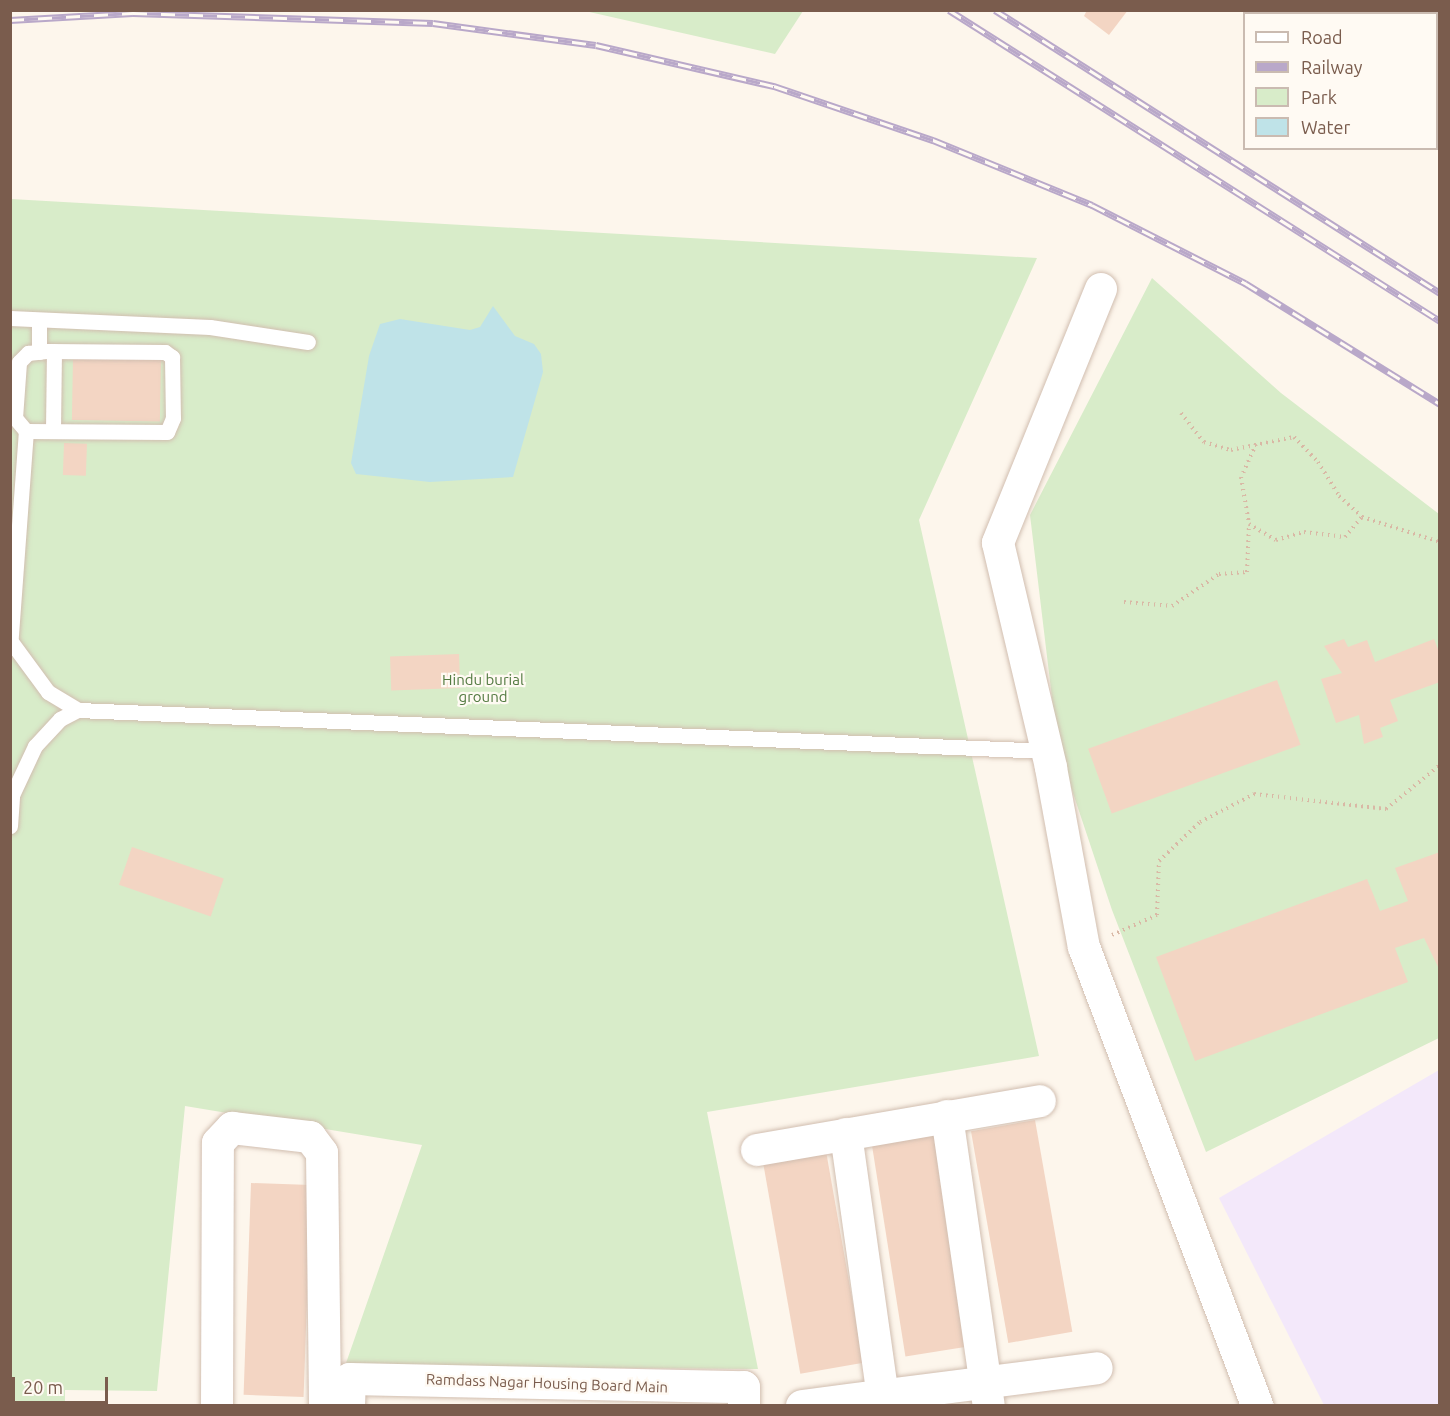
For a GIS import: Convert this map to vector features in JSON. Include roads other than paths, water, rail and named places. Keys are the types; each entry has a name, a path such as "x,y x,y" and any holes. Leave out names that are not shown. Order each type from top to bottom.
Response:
{"street":[{"path":"1101,289 998,543 1047,751 1084,947 1257,1406"},
{"path":"757,1150 1040,1101"},
{"path":"947,1116 988,1395"},
{"path":"217,1406 218,1143 232,1128 310,1137 322,1153 337,1392"},
{"path":"846,1134 883,1397"},
{"path":"802,1406 883,1397 988,1395 1097,1368"},
{"name":"Ramdass Nagar Housing Board Main","path":"337,1392 744,1396"}],"lane":[{"path":"10,318 210,327 308,342"},
{"path":"39,320 46,351 53,431"},
{"path":"46,351 169,354 173,418 171,429 160,433 26,430 15,418 15,372 28,353 46,351"},
{"path":"26,430 11,646 48,692 78,710 1047,751"},
{"path":"10,826 11,791 47,731 78,710"}],"water":[{"path":"493,306 515,336 534,344 541,354 543,372 513,477 430,482 356,474 351,463 369,356 380,324 400,319 470,330 480,327"}],"railway":[{"path":"949,10 1440,321"},
{"path":"995,10 1440,293"},
{"path":"10,20 133,13 433,23 596,45 774,86 933,140 1092,205 1245,283 1440,404"}],"park label":[{"name":"Hindu burial ground","path":"483,688"}]}
